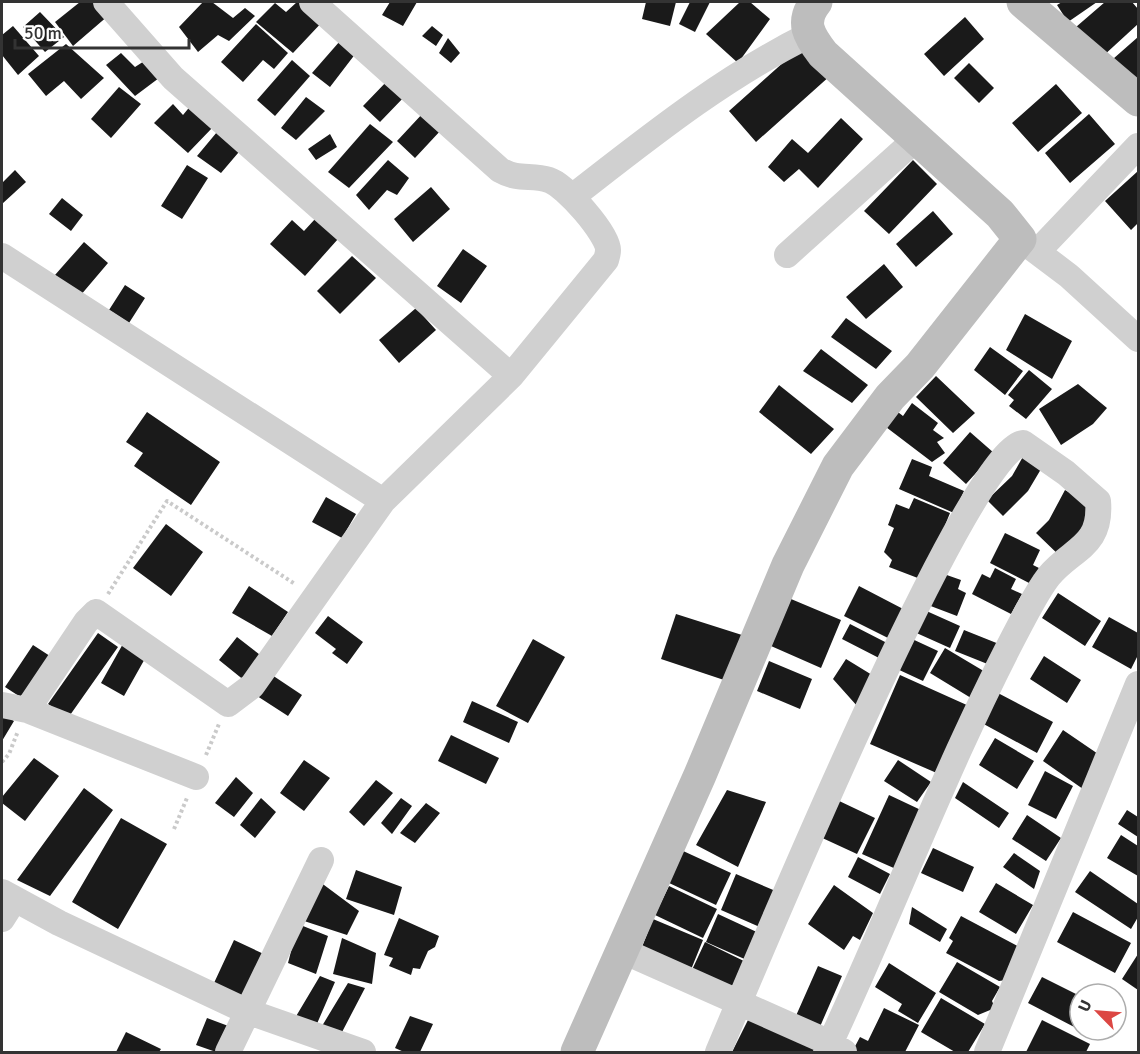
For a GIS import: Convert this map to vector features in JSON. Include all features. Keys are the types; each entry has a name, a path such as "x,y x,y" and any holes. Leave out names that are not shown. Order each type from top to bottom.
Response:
{"street":[{"path":"106,2 173,78 511,376"},
{"path":"27,710 86,622 96,612 228,704 252,686 383,501 511,376 606,260 609,250 602,235 572,198 551,180 518,178 500,170 312,2"},
{"path":"816,2 807,17 809,35 823,54 1000,214 1029,245 1138,339"},
{"path":"1023,2 1138,100"},
{"path":"572,198 696,101 760,59 809,35"},
{"path":"787,255 916,139"},
{"path":"577,1053 700,775 788,565 838,466 890,397 1029,245 1138,146"},
{"path":"2,256 383,501"},
{"path":"621,950 739,1003 833,1050 929,814 1022,621 1049,576 1084,546 1099,519 1098,501 1066,473 1023,443 1012,446 985,484 942,556 829,791 739,1003 718,1053"},
{"path":"987,1053 1138,684"},
{"path":"2,705 27,710 196,777"},
{"path":"228,1053 246,1011 321,860"},
{"path":"6,904 246,1011 363,1053"}],"path":[{"path":"96,612 167,501 314,596"},
{"path":"2,762 9,754 27,710"}],"building":[{"path":"80,2 96,2 109,15 73,46 55,22"},
{"path":"203,2 212,2 233,18 245,8 255,16 229,41 218,35 198,52 179,27"},
{"path":"297,2 308,2 325,19 293,53 256,22 275,3 286,12"},
{"path":"390,2 417,2 403,26 382,15"},
{"path":"646,2 676,2 670,26 642,19"},
{"path":"690,2 710,2 695,32 679,24"},
{"path":"740,2 750,2 770,19 738,63 706,34"},
{"path":"1062,2 1097,2 1068,22 1057,5"},
{"path":"1105,2 1132,2 1138,9 1138,24 1102,57 1076,27"},
{"path":"40,12 64,37 45,52 23,27"},
{"path":"965,17 984,39 944,76 924,54"},
{"path":"256,24 288,53 274,69 263,60 243,82 221,62"},
{"path":"13,26 39,56 18,75 2,55 2,35"},
{"path":"432,26 443,35 436,46 422,36"},
{"path":"1138,37 1138,77 1133,82 1113,59"},
{"path":"448,38 460,53 451,63 439,53"},
{"path":"340,41 356,53 330,87 312,73"},
{"path":"66,44 104,78 81,99 64,81 46,96 28,74"},
{"path":"804,44 831,75 756,142 729,111"},
{"path":"121,53 135,67 149,58 163,75 135,96 106,65"},
{"path":"292,60 310,76 275,116 257,100"},
{"path":"969,63 994,88 979,103 954,78"},
{"path":"389,79 406,95 380,122 363,106"},
{"path":"1056,84 1082,113 1038,152 1012,123"},
{"path":"119,87 141,104 111,138 91,119"},
{"path":"306,97 325,111 296,140 281,128"},
{"path":"173,104 183,115 192,104 214,126 188,153 154,123"},
{"path":"424,112 442,129 415,158 397,141"},
{"path":"1089,114 1115,144 1070,183 1045,153"},
{"path":"841,118 863,139 818,188 799,169 784,182 768,167 792,139 808,153"},
{"path":"370,124 393,142 349,188 328,172"},
{"path":"222,126 244,146 221,173 197,156"},
{"path":"330,134 337,147 316,160 308,149"},
{"path":"388,160 409,178 397,195 387,190 369,210 356,195"},
{"path":"913,160 937,184 889,234 864,211"},
{"path":"187,165 208,178 182,219 161,206"},
{"path":"15,170 26,182 2,204 2,183"},
{"path":"1138,171 1138,223 1131,230 1105,201"},
{"path":"431,187 450,209 413,242 394,219"},
{"path":"62,198 83,215 71,231 49,214"},
{"path":"933,211 953,234 916,267 896,244"},
{"path":"315,219 338,239 305,276 270,244 292,220 304,231"},
{"path":"84,242 108,263 80,296 55,275"},
{"path":"463,249 487,266 461,303 437,286"},
{"path":"352,256 376,278 340,314 317,291"},
{"path":"884,264 903,287 866,319 846,297"},
{"path":"125,285 145,298 129,323 109,310"},
{"path":"416,308 436,330 399,363 379,340"},
{"path":"1025,314 1072,341 1052,379 1006,350"},
{"path":"846,318 892,351 876,369 831,337"},
{"path":"990,347 1023,371 1005,395 974,370"},
{"path":"821,349 868,385 852,403 803,371"},
{"path":"1029,370 1052,389 1026,419 1009,406 1014,400 1008,395"},
{"path":"936,376 975,413 953,433 916,397"},
{"path":"1078,384 1107,408 1093,424 1061,445 1039,409"},
{"path":"779,385 834,429 811,454 759,412"},
{"path":"912,403 938,423 933,430 944,438 937,442 945,453 932,462 882,424 894,409 903,416"},
{"path":"147,412 220,462 191,505 134,466 143,453 126,442"},
{"path":"970,432 994,453 966,484 943,463"},
{"path":"1025,453 1044,464 1028,491 1003,516 987,500 1012,476"},
{"path":"912,459 932,467 929,476 964,491 954,513 899,489"},
{"path":"1065,490 1096,507 1063,559 1036,533 1049,520"},
{"path":"326,497 356,514 342,538 312,522"},
{"path":"914,498 950,513 923,580 889,567 892,560 884,552 894,528 888,525 896,504 909,509"},
{"path":"166,524 203,552 171,596 133,568"},
{"path":"1005,533 1040,550 1033,565 1039,568 1031,584 990,563"},
{"path":"995,568 1016,579 1011,589 1022,594 1011,614 972,594 982,574 990,578"},
{"path":"941,573 961,580 958,589 966,593 957,616 928,605"},
{"path":"249,586 288,612 272,636 232,613"},
{"path":"859,586 907,611 892,640 844,616"},
{"path":"1058,593 1101,621 1085,646 1042,618"},
{"path":"791,599 841,620 821,668 771,646"},
{"path":"922,609 960,626 950,648 912,631"},
{"path":"676,614 742,635 727,681 661,659"},
{"path":"328,616 363,642 347,664 332,653 336,649 315,633"},
{"path":"1109,617 1138,633 1138,655 1131,669 1092,647"},
{"path":"850,624 887,643 879,658 842,639"},
{"path":"964,630 999,644 990,665 955,651"},
{"path":"98,633 118,647 68,718 48,704"},
{"path":"237,637 264,658 245,681 219,660"},
{"path":"910,638 938,651 923,681 895,668"},
{"path":"533,639 565,657 528,723 496,706"},
{"path":"124,642 147,655 124,696 101,683"},
{"path":"33,645 53,658 25,700 5,687"},
{"path":"945,648 987,673 971,698 930,673"},
{"path":"1044,656 1081,680 1067,703 1030,679"},
{"path":"846,659 877,678 858,707 833,679"},
{"path":"769,661 812,679 800,709 757,691"},
{"path":"269,673 302,695 288,716 254,694"},
{"path":"900,675 969,706 939,774 870,744"},
{"path":"996,692 1053,722 1037,753 980,722"},
{"path":"472,701 518,722 509,743 463,722"},
{"path":"2,713 14,721 2,741"},
{"path":"1063,730 1104,758 1083,789 1043,761"},
{"path":"451,735 499,758 486,784 438,761"},
{"path":"995,738 1034,761 1017,789 979,765"},
{"path":"34,758 59,776 25,821 2,803 2,797"},
{"path":"304,760 330,778 304,811 280,793"},
{"path":"898,760 931,782 917,802 884,781"},
{"path":"1045,771 1073,786 1056,819 1028,805"},
{"path":"236,777 253,793 234,817 215,803"},
{"path":"376,780 393,793 364,826 349,812"},
{"path":"963,782 1009,813 999,828 955,798"},
{"path":"84,788 113,810 50,896 17,880"},
{"path":"727,790 766,802 738,867 696,845"},
{"path":"889,795 923,811 896,869 862,854"},
{"path":"261,798 276,812 255,838 240,825"},
{"path":"401,798 412,806 392,834 381,823"},
{"path":"835,799 875,818 857,854 818,836"},
{"path":"426,803 440,813 415,843 400,833"},
{"path":"1127,810 1138,817 1138,837 1118,824"},
{"path":"1027,815 1061,838 1046,861 1012,839"},
{"path":"121,818 167,844 118,929 72,902"},
{"path":"1121,835 1138,846 1138,876 1107,858"},
{"path":"933,848 974,867 963,892 921,873"},
{"path":"681,850 731,873 716,905 667,882"},
{"path":"1014,853 1040,871 1034,889 1003,867"},
{"path":"858,857 890,874 880,894 848,877"},
{"path":"356,870 402,887 394,915 346,899"},
{"path":"1090,871 1138,904 1138,917 1131,929 1075,892"},
{"path":"736,874 778,892 762,928 721,910"},
{"path":"320,882 359,911 347,935 301,920"},
{"path":"996,883 1033,905 1016,934 979,912"},
{"path":"834,885 873,913 860,940 853,936 844,950 808,924"},
{"path":"669,886 717,909 703,938 655,915"},
{"path":"912,907 947,929 940,942 909,924"},
{"path":"1073,912 1131,943 1115,973 1057,942"},
{"path":"718,914 761,934 749,961 706,942"},
{"path":"961,916 1023,949 1006,980 999,981 946,953 953,941 949,938"},
{"path":"399,918 439,936 435,947 428,951 420,969 413,968 411,975 389,966 393,958 384,955"},
{"path":"653,919 703,940 690,972 640,952"},
{"path":"298,924 328,936 316,974 288,963"},
{"path":"342,938 376,953 372,984 333,974"},
{"path":"234,940 266,955 247,998 214,983"},
{"path":"705,942 750,964 735,993 691,972"},
{"path":"1138,954 1138,990 1122,979"},
{"path":"957,962 1000,987 992,1001 995,1008 978,1015 939,992"},
{"path":"889,963 936,993 918,1023 898,1011 902,1004 875,987"},
{"path":"818,966 842,976 819,1029 795,1018"},
{"path":"320,976 335,982 316,1026 295,1018"},
{"path":"1042,977 1068,990 1068,1024 1028,1003"},
{"path":"348,983 365,988 341,1034 322,1026"},
{"path":"941,998 985,1024 968,1052 955,1052 921,1032"},
{"path":"884,1008 919,1025 905,1052 852,1052 860,1037 868,1041"},
{"path":"410,1016 433,1024 420,1052 404,1052 395,1048"},
{"path":"750,1016 819,1048 817,1052 732,1052"},
{"path":"207,1018 231,1027 216,1052 196,1045"},
{"path":"1042,1020 1068,1033 1068,1042 1090,1044 1086,1052 1026,1052"},
{"path":"126,1032 161,1049 159,1052 116,1052"}]}
